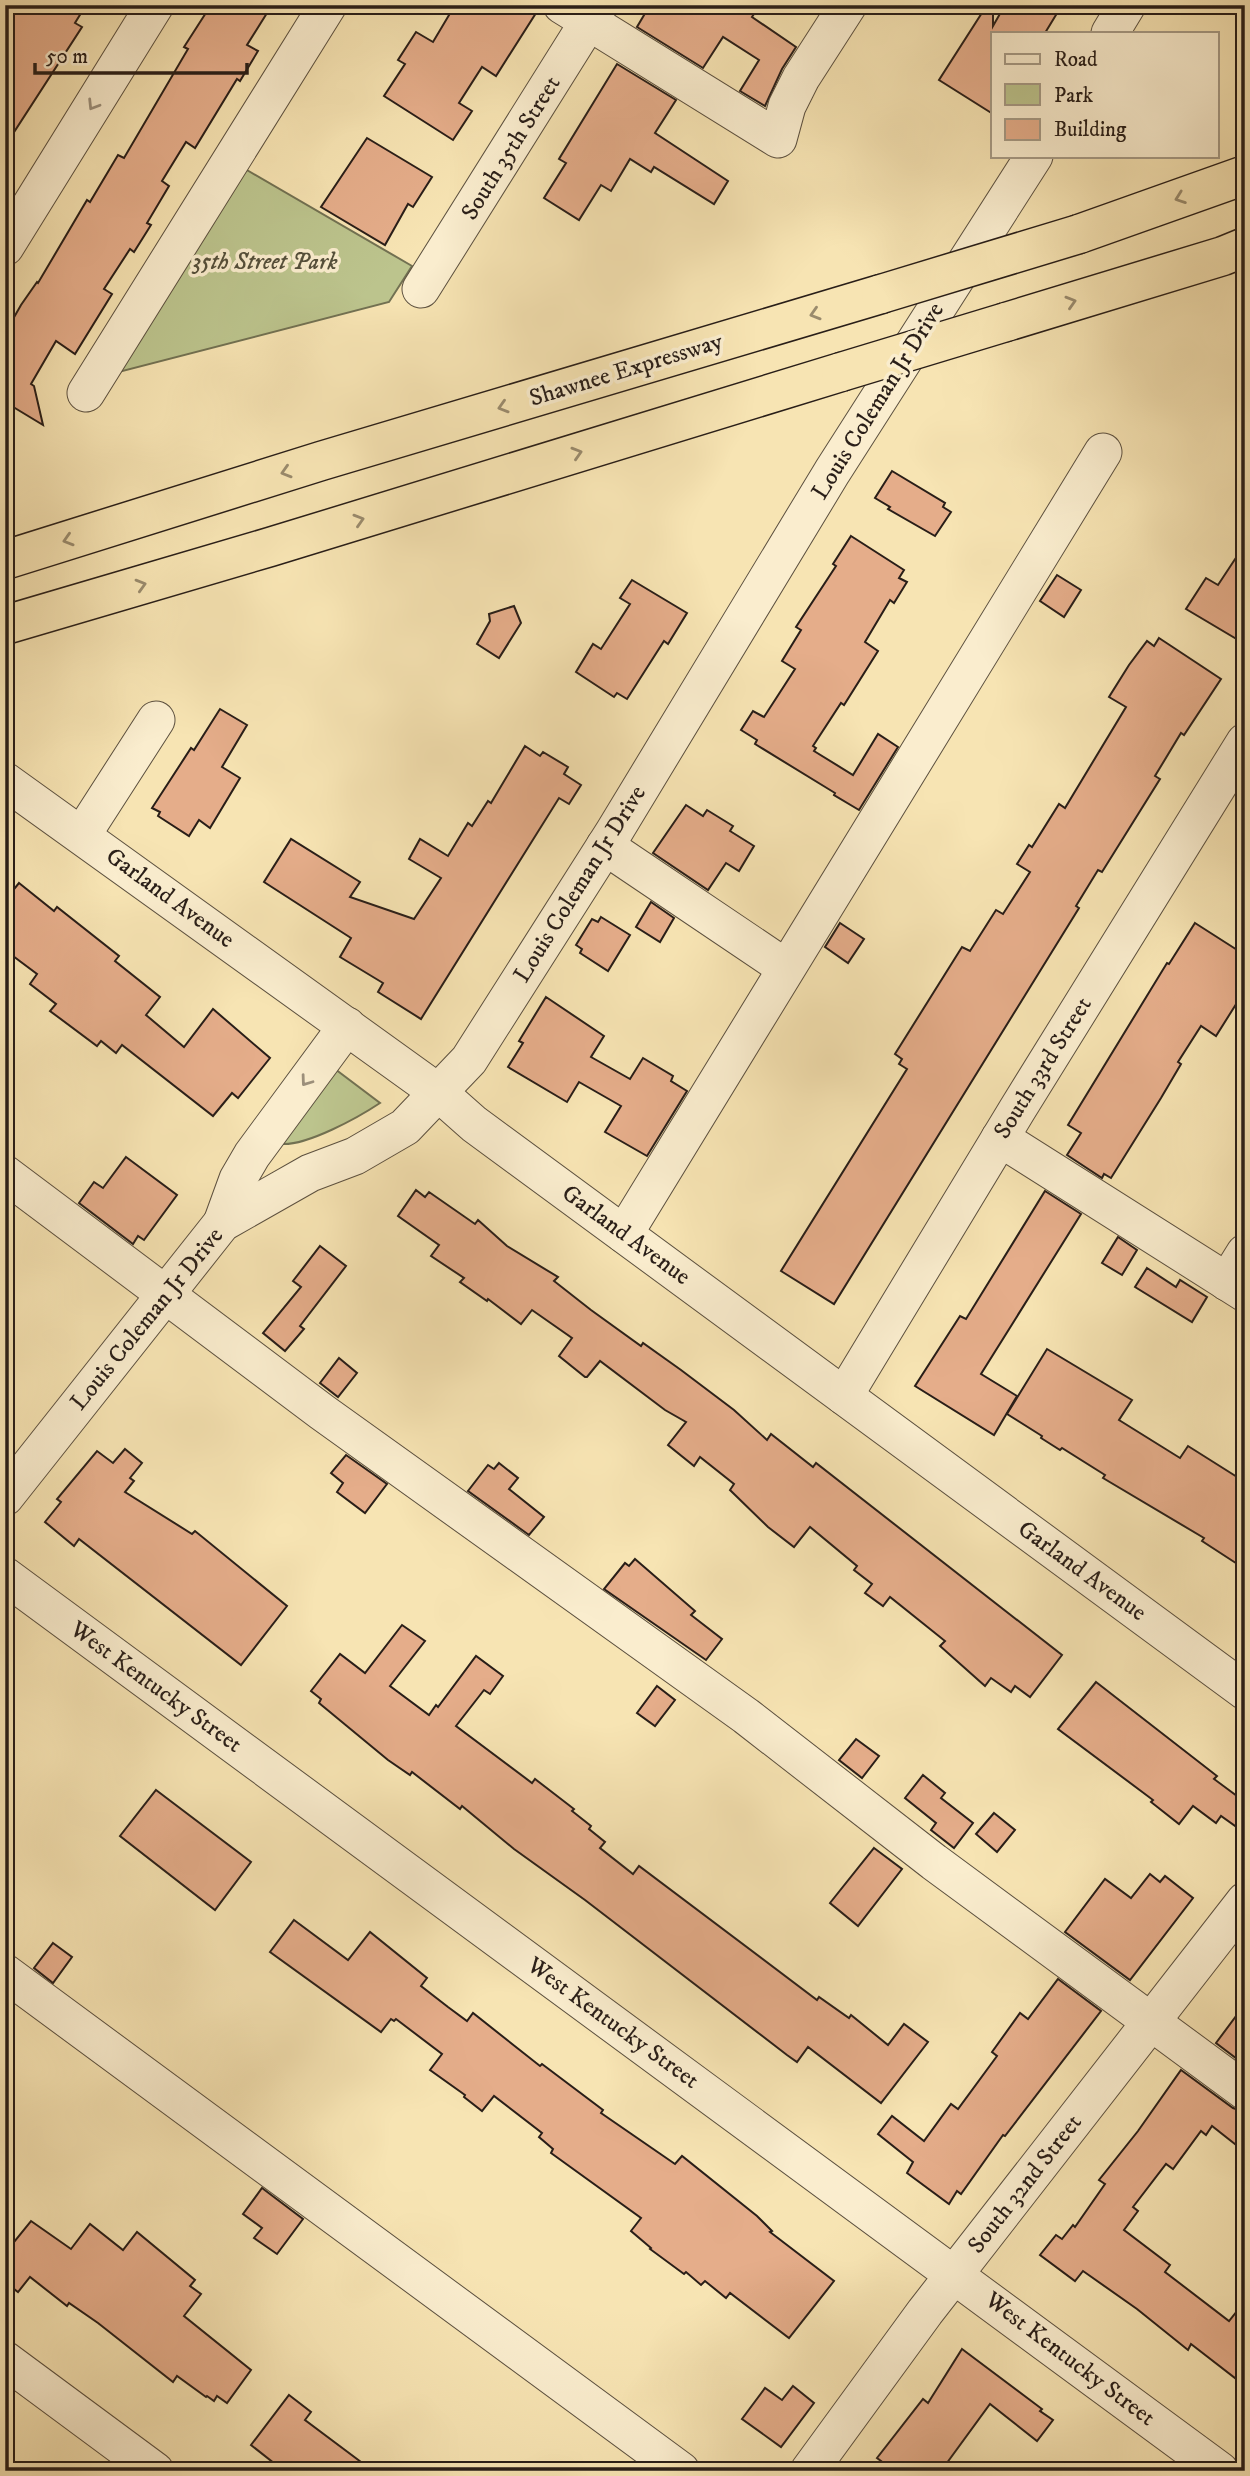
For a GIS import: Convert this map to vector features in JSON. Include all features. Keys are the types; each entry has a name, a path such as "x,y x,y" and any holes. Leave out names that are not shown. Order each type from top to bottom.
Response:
{"highway":[{"name":"Shawnee Expressway","path":"5,560 321,461 1079,234 1245,175"},
{"path":"5,625 270,547 1245,247"}],"street":[{"path":"5,247 155,5"},
{"path":"86,393 328,5"},
{"path":"583,11 778,139 787,106 801,78 848,5"},
{"path":"1111,32 1127,5"},
{"name":"South 35th Street","path":"421,289 583,11"},
{"name":"Louis Coleman Jr Drive","path":"5,1497 222,1223 310,1173 355,1156 405,1127 469,1060 605,846 832,472 1033,158"},
{"path":"624,1234 1102,452"},
{"path":"82,835 156,720"},
{"name":"South 33rd Street","path":"844,1396 1245,742"},
{"name":"Garland Avenue","path":"5,781 439,1093 468,1119 1245,1691"},
{"path":"605,846 786,968"},
{"path":"222,1223 238,1179 252,1155 346,1026"},
{"path":"1000,1138 1239,1276"},
{"path":"5,1174 465,1516 746,1716 934,1862 1245,2091"},
{"name":"West Kentucky Street","path":"5,1576 1220,2471"},
{"name":"South 32nd Street","path":"809,2471 925,2312 1245,1901"},
{"path":"5,1973 681,2471"},
{"path":"5,2360 155,2471"}],"green space":[{"name":"35th Street Park","path":"240,166 412,266 389,302 111,374"},
{"path":"335,1069 380,1103 318,1136 281,1144"}],"building":[{"path":"5,5 86,5 75,23 82,27 5,146"},
{"path":"211,5 272,5 247,45 258,51 240,81 237,79 195,148 186,142 162,181 169,186 147,223 151,225 134,252 130,249 104,289 112,294 75,354 56,341 31,384 34,386 43,425 5,402 5,333 87,200 90,202 118,155 124,158 188,49 184,47"},
{"path":"455,5 523,5 536,13 496,76 482,67 459,103 472,111 453,140 384,96 405,64 398,60 416,32 433,42"},
{"path":"650,5 760,5 752,17 796,47 782,69 765,106 740,91 759,60 723,37 703,68 637,27"},
{"path":"987,5 993,5 993,26 1005,5 1062,5 1046,32 991,32 991,113 939,80"},
{"path":"617,64 676,100 655,133 728,181 714,204 654,167 651,172 630,159 611,191 601,185 579,220 544,198 566,163 559,159"},
{"path":"367,138 432,177 413,207 408,204 385,245 321,207"},
{"path":"892,471 945,503 943,507 951,512 935,536 888,509 890,507 875,498"},
{"path":"851,536 904,570 899,578 907,582 894,603 890,600 865,642 878,651 844,705 841,703 813,746 816,748 814,751 853,775 878,734 898,747 859,810 755,744 757,740 741,730 753,711 764,717 795,669 782,661 801,630 796,627 836,566 833,564"},
{"path":"1245,544 1245,644 1186,609 1206,578 1218,585"},
{"path":"1057,575 1081,590 1064,617 1040,601"},
{"path":"632,580 687,613 668,644 664,641 627,699 617,693 614,697 576,672 593,644 601,649 630,604 620,598"},
{"path":"514,606 521,623 499,658 477,644 490,621 489,614"},
{"path":"1159,638 1221,679 1184,735 1181,733 1155,776 1160,779 1102,872 1098,870 1076,906 1079,908 834,1304 781,1271 907,1069 899,1064 902,1059 895,1054 962,947 970,951 996,910 1003,914 1030,872 1017,864 1029,845 1032,847 1059,804 1065,808 1126,707 1109,697 1147,641 1154,646"},
{"path":"220,709 247,725 222,767 240,778 210,828 199,820 189,836 158,816 160,812 152,808"},
{"path":"525,746 540,756 543,752 568,767 564,774 581,785 569,804 559,798 421,1019 378,992 383,983 340,957 351,938 264,882 291,839 360,882 350,897 414,919 441,878 409,859 420,839 448,856 468,823 472,826 488,801 491,803"},
{"path":"686,805 703,816 707,810 733,826 730,831 754,846 739,871 726,863 708,890 653,853"},
{"path":"19,883 54,911 57,907 119,956 115,961 160,997 146,1015 184,1047 213,1009 270,1058 238,1098 232,1093 213,1116 122,1045 116,1053 101,1041 97,1046 50,1011 56,1004 30,984 37,974 5,950 5,900"},
{"path":"651,902 674,918 660,942 636,927"},
{"path":"601,917 630,935 608,971 580,953 582,949 576,945 592,919 598,922"},
{"path":"840,923 864,939 848,963 825,947"},
{"path":"1195,923 1245,955 1245,990 1216,1036 1201,1026 1178,1062 1181,1064 1161,1098 1111,1178 1104,1174 1102,1178 1067,1155 1081,1133 1068,1125 1167,963 1169,964"},
{"path":"546,997 604,1036 591,1057 630,1079 643,1058 673,1076 671,1081 687,1091 647,1156 605,1132 621,1106 579,1082 567,1102 508,1067 523,1043 519,1041"},
{"path":"126,1157 177,1195 144,1240 138,1236 133,1244 79,1203 94,1182 103,1188"},
{"path":"416,1190 425,1197 429,1192 475,1224 478,1220 507,1246 558,1277 554,1281 591,1310 641,1346 643,1343 681,1370 734,1410 767,1440 771,1434 813,1467 816,1463 1062,1655 1030,1697 1015,1686 1011,1692 991,1678 985,1686 940,1646 945,1641 890,1597 883,1606 865,1593 872,1584 854,1570 857,1566 810,1527 794,1547 768,1527 730,1490 734,1484 700,1457 694,1466 668,1445 686,1422 665,1410 600,1361 585,1377 559,1356 572,1338 532,1310 521,1324 460,1282 464,1278 431,1256 439,1245 398,1216"},
{"path":"1045,1191 1081,1214 981,1374 1017,1396 994,1435 915,1386 960,1316 966,1319"},
{"path":"1118,1237 1137,1250 1122,1275 1102,1263"},
{"path":"320,1246 346,1266 300,1326 304,1329 285,1351 263,1333 301,1287 293,1281"},
{"path":"1147,1268 1176,1287 1180,1280 1207,1297 1192,1322 1135,1287"},
{"path":"1047,1349 1132,1400 1119,1420 1180,1458 1188,1446 1245,1482 1245,1569 1202,1541 1204,1538 1103,1478 1105,1475 1062,1448 1060,1450 1007,1414"},
{"path":"339,1358 357,1373 338,1397 320,1383"},
{"path":"125,1449 142,1463 130,1478 134,1481 125,1492 192,1534 195,1531 287,1606 241,1665 79,1539 74,1546 45,1522 61,1502 57,1499 97,1451 113,1463"},
{"path":"346,1455 387,1484 365,1513 337,1492 343,1483 331,1473"},
{"path":"499,1463 518,1478 509,1489 544,1517 529,1535 468,1491 488,1465 494,1469"},
{"path":"635,1559 695,1611 691,1615 722,1639 706,1660 604,1589 625,1563 629,1566"},
{"path":"402,1625 425,1641 390,1686 429,1715 476,1656 503,1676 490,1694 484,1690 456,1726 532,1783 535,1779 574,1809 572,1811 605,1842 600,1848 633,1874 639,1866 817,2000 819,1997 849,2018 851,2015 888,2045 904,2024 928,2042 881,2103 808,2047 797,2062 787,2055 514,1849 462,1806 460,1809 412,1772 410,1775 388,1760 319,1703 321,1699 311,1691 340,1654 365,1673"},
{"path":"1096,1682 1217,1776 1214,1779 1245,1802 1245,1833 1221,1816 1216,1823 1193,1806 1179,1824 1151,1802 1153,1800 1058,1729"},
{"path":"657,1686 675,1700 655,1726 637,1713"},
{"path":"856,1739 879,1756 862,1778 839,1760"},
{"path":"923,1775 945,1793 941,1798 973,1823 954,1848 931,1830 936,1823 905,1798"},
{"path":"156,1790 251,1862 215,1910 120,1836"},
{"path":"994,1813 1015,1830 997,1852 976,1834"},
{"path":"874,1848 902,1869 858,1926 830,1903"},
{"path":"1150,1874 1160,1882 1165,1876 1193,1898 1130,1980 1065,1932 1105,1879 1131,1898"},
{"path":"294,1920 348,1960 370,1932 427,1978 421,1986 448,2007 467,2021 473,2013 540,2066 542,2064 603,2110 601,2113 675,2164 682,2156 757,2216 772,2231 770,2232 834,2281 789,2338 730,2293 726,2298 705,2281 701,2285 686,2272 684,2274 631,2231 641,2218 551,2153 553,2149 539,2137 542,2133 494,2096 482,2111 430,2070 442,2054 396,2019 391,2019 381,2032 270,1952"},
{"path":"53,1943 72,1957 53,1983 34,1968"},
{"path":"1058,1979 1101,2011 1005,2136 1003,2135 961,2194 957,2191 949,2204 907,2173 913,2162 878,2134 892,2116 924,2141 951,2104 958,2109 997,2056 992,2052 1020,2013 1028,2019"},
{"path":"1245,2004 1245,2065 1216,2043"},
{"path":"1181,2070 1233,2108 1245,2112 1245,2152 1212,2126 1206,2135 1201,2131 1173,2169 1166,2164 1133,2207 1138,2211 1124,2230 1170,2265 1165,2272 1229,2321 1245,2301 1245,2365 1235,2378 1191,2344 1188,2350 1137,2309 1083,2271 1075,2281 1040,2255 1056,2235 1062,2239 1073,2225 1075,2227 1105,2184 1099,2180"},
{"path":"262,2188 303,2219 277,2254 254,2238 262,2228 243,2214"},
{"path":"31,2221 71,2249 90,2224 123,2250 137,2232 195,2280 190,2286 201,2294 184,2316 251,2370 227,2403 217,2396 214,2401 206,2397 177,2376 173,2382 98,2323 69,2303 67,2306 30,2277 18,2292 5,2282 5,2253"},
{"path":"962,2349 1053,2420 1037,2441 990,2404 941,2471 874,2471 881,2461 877,2458 923,2399 928,2403"},
{"path":"793,2386 814,2403 781,2447 742,2419 765,2388 782,2400"},
{"path":"289,2395 311,2412 305,2420 373,2471 284,2471 251,2445"}]}
